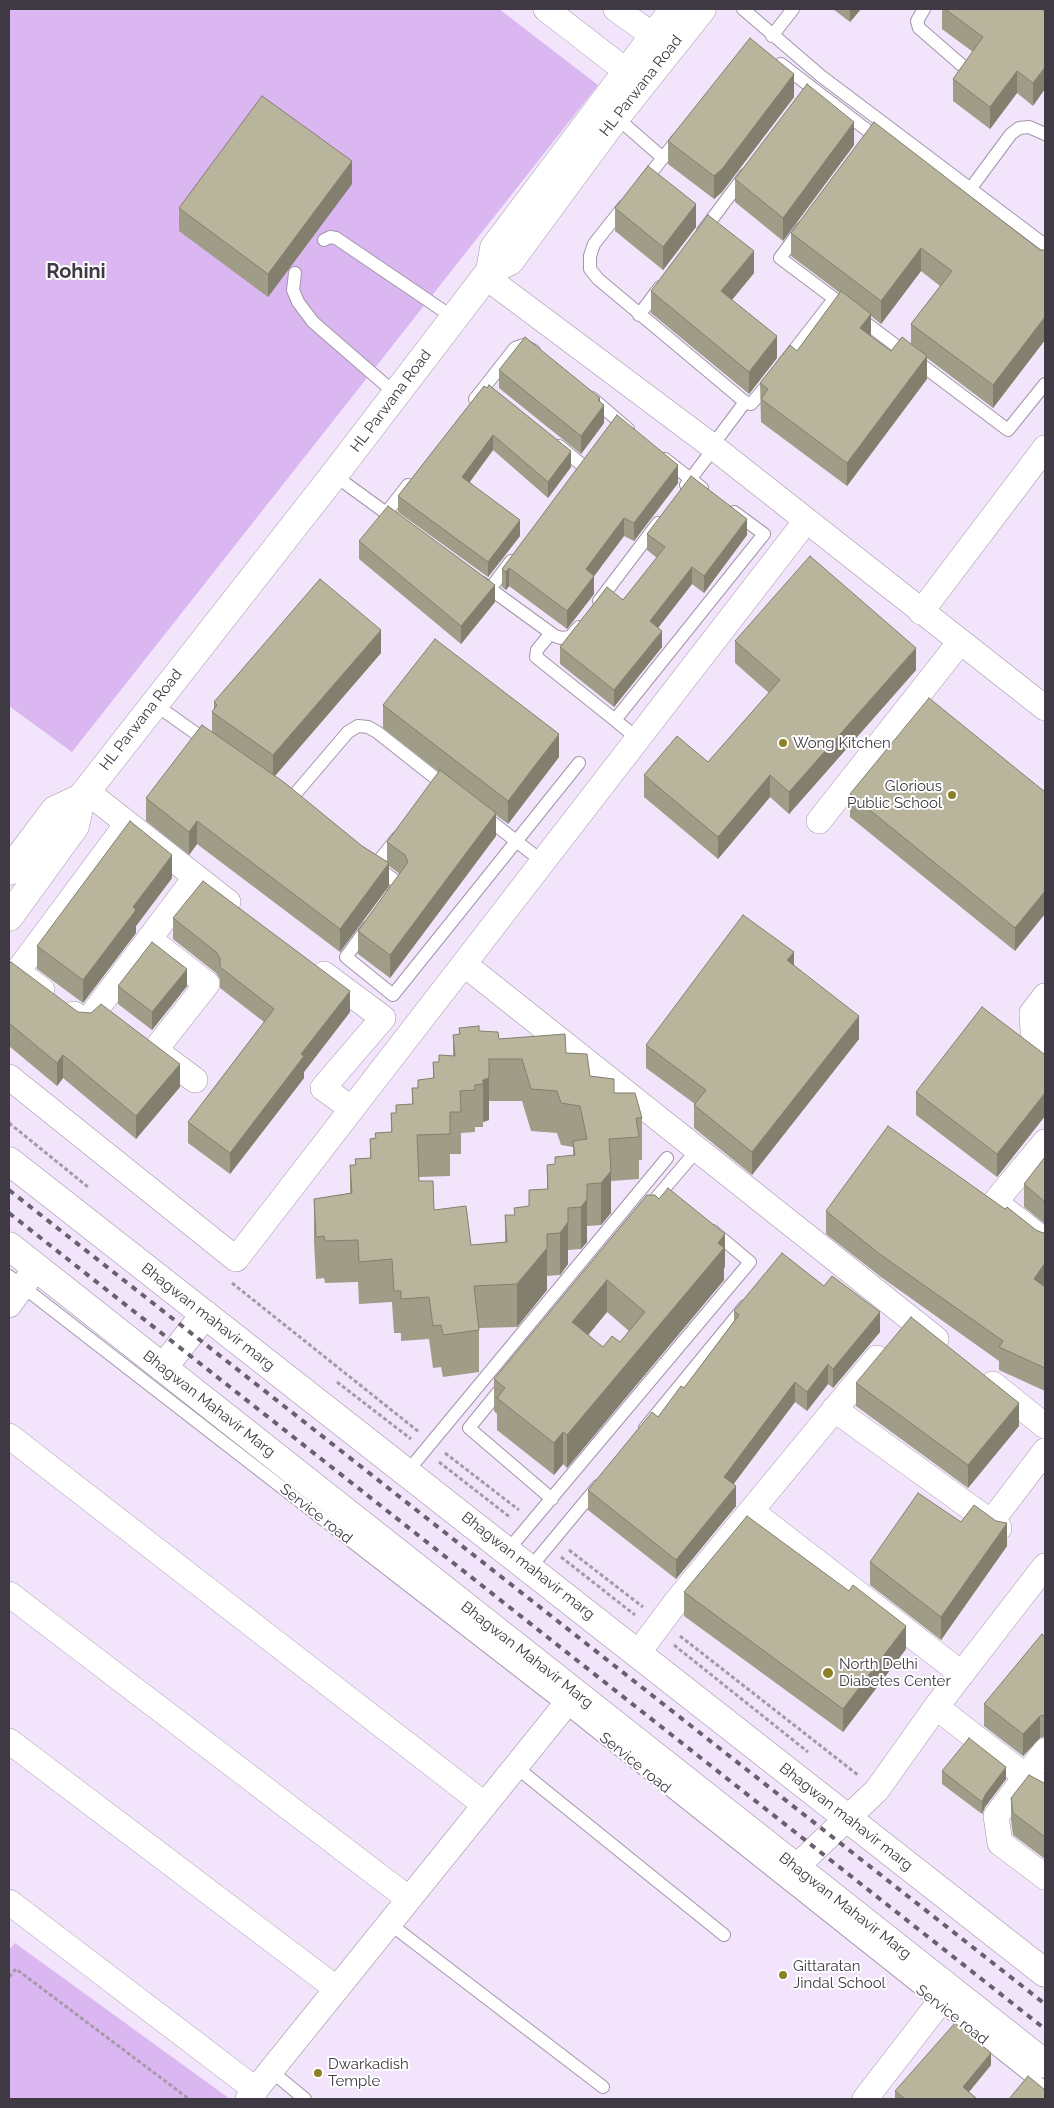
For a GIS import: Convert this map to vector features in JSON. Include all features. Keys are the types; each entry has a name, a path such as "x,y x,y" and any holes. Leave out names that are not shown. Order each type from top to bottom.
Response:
{"main road":[{"path":"662,42 674,9"},
{"name":"HL Parwana Road","path":"9,917 75,826 83,795 153,703 334,475 488,274 510,261 616,117 635,76 662,42 702,9"},
{"path":"488,274 494,248 635,76"},
{"name":"HL Parwana Road","path":"9,871 55,810 83,795"},
{"name":"Bhagwan mahavir marg","path":"9,1161 508,1550 1045,1973"},
{"name":"Bhagwan Mahavir Marg","path":"9,1246 19,1284 162,1368 570,1700 796,1867 944,1997 1045,2064"},
{"path":"162,1368 205,1314"}],"street":[{"path":"546,9 635,76"},
{"path":"616,9 662,42"},
{"path":"488,274 713,447 1045,708"},
{"path":"921,612 1045,448"},
{"path":"9,1076 236,1259 806,521"},
{"path":"819,821 960,642"},
{"path":"83,795 127,824 195,878 250,918"},
{"path":"127,824 17,972 86,1023 195,878"},
{"path":"149,939 207,984 155,1050"},
{"path":"305,959 383,1018 322,1088 352,1109"},
{"path":"464,964 697,1150 898,1332 955,1354"},
{"path":"1045,996 1032,1013 1033,1030 1045,1049"},
{"path":"98,1007 195,1080"},
{"path":"995,1202 1045,1142"},
{"path":"972,1186 1045,1241"},
{"path":"638,1653 676,1602 898,1332"},
{"path":"978,1372 1045,1426"},
{"path":"834,1409 998,1527 1045,1450"},
{"path":"9,1436 485,1805"},
{"path":"751,1511 962,1674"},
{"path":"796,1867 877,1790 936,1707 1045,1566"},
{"path":"9,1594 409,1899"},
{"path":"9,1902 252,2095 570,1700"},
{"path":"936,1707 1045,1791"},
{"path":"9,1741 337,1989"},
{"path":"1045,1751 1024,1775 996,1816 1000,1843 1045,1877"},
{"path":"864,2099 944,1997"}],"lane":[{"path":"742,9 772,36 1045,245"},
{"path":"772,36 793,9"},
{"path":"924,9 917,21 919,28 965,68"},
{"path":"768,54 808,92 869,138 887,146"},
{"path":"616,117 663,158"},
{"path":"687,127 594,244 590,256 590,269 598,279 745,402 751,404 834,299"},
{"path":"971,188 1011,134 1019,128 1030,127 1045,134"},
{"path":"693,244 752,166"},
{"path":"808,219 780,258 1008,430 1045,384"},
{"path":"324,240 330,237 336,238 454,318"},
{"path":"294,273 293,290 298,302 313,322 396,394"},
{"path":"639,314 669,275"},
{"path":"466,410 488,390 518,346 530,348 545,360"},
{"path":"581,389 614,423 639,437"},
{"path":"679,495 745,402"},
{"path":"552,441 582,465"},
{"path":"654,449 712,496"},
{"path":"386,513 417,474"},
{"path":"334,475 402,525"},
{"path":"615,720 764,534 727,507"},
{"path":"474,577 551,633 561,638 570,637 667,510"},
{"path":"490,589 519,550"},
{"path":"551,633 537,650 536,657 638,739"},
{"path":"153,703 221,751"},
{"path":"274,789 293,803 348,732 358,726 368,727 377,732 436,785 455,793"},
{"path":"359,856 400,884 346,958 393,995 579,764"},
{"path":"470,805 543,862"},
{"path":"372,864 381,859 404,828"},
{"path":"638,1221 666,1193 697,1150"},
{"path":"407,1472 667,1158"},
{"path":"508,1550 750,1262 699,1220"},
{"name":"Service road","path":"19,1284 570,1700 944,1997 1045,2088"},
{"path":"638,1437 755,1293"},
{"path":"513,1374 469,1428 552,1499"},
{"path":"530,1568 606,1475"},
{"path":"516,1767 724,1935"},
{"path":"390,1924 603,2087"},
{"path":"271,2071 305,2099"}],"path":[{"path":"9,1978 16,1969 189,2099"}],"shaded area":[{"path":"9,9 499,9 598,85 72,752 9,706"},
{"path":"15,1943 230,2099 9,2099 9,1950"}],"building":[{"path":"945,9 1041,9 1045,12 1045,67 1033,83 1017,71 990,107 953,79 983,37"},
{"path":"750,38 794,74 722,169 714,176 668,141"},
{"path":"807,84 854,122 783,218 735,179"},
{"path":"262,96 352,161 268,274 179,208"},
{"path":"874,122 1040,250 1045,250 1045,317 993,385 911,324 952,271 921,248 881,301 791,233"},
{"path":"648,166 696,204 663,247 615,208"},
{"path":"708,215 754,251 721,291 777,336 749,372 651,291"},
{"path":"841,291 871,314 860,328 891,351 902,337 927,356 847,463 761,399 768,389 760,383 790,345 797,351"},
{"path":"525,337 600,398 598,400 604,405 581,436 499,370"},
{"path":"489,385 571,451 548,482 493,435 462,477 520,520 488,562 398,496 484,386 487,388"},
{"path":"617,415 678,465 634,523 624,518 586,569 594,576 567,611 509,568 506,572 502,569"},
{"path":"691,476 747,519 704,576 692,567 650,621 662,631 614,690 560,647 607,587 623,600 665,547 647,534"},
{"path":"388,506 495,585 461,626 359,541"},
{"path":"810,556 916,648 789,792 770,775 718,837 644,775 677,736 708,762 780,680 735,641"},
{"path":"320,579 381,630 273,755 212,712 217,705 214,702"},
{"path":"435,639 559,734 508,801 383,705"},
{"path":"929,698 1045,792 1045,891 1015,928 850,794"},
{"path":"202,725 285,783 362,846 389,863 340,929 197,821 189,832 146,798"},
{"path":"440,770 496,813 390,955 358,931 408,862 405,855 387,842"},
{"path":"130,821 172,855 133,907 136,910 83,980 37,946"},
{"path":"203,881 350,991 301,1054 304,1056 230,1153 188,1122 274,1009 220,967 220,958 216,952 173,918"},
{"path":"743,915 794,952 787,960 859,1016 752,1152 694,1105 706,1090 646,1045"},
{"path":"152,942 187,969 152,1012 118,986"},
{"path":"11,962 78,1012 91,1013 101,1004 180,1064 136,1116 63,1055 57,1063 9,1023 9,964"},
{"path":"982,1007 1045,1053 1045,1093 997,1154 916,1092"},
{"path":"479,1026 479,1031 498,1032 499,1039 565,1034 566,1053 587,1054 590,1076 614,1079 614,1093 635,1093 642,1118 636,1118 639,1137 609,1139 611,1171 601,1183 587,1184 587,1199 581,1207 568,1208 568,1222 560,1233 547,1234 547,1248 517,1284 474,1286 479,1330 443,1335 441,1325 433,1326 429,1297 401,1299 401,1291 394,1291 392,1259 359,1262 358,1240 325,1241 324,1236 316,1237 314,1199 352,1193 350,1165 356,1165 355,1159 371,1158 370,1139 376,1138 375,1133 392,1132 391,1113 396,1113 396,1105 413,1104 412,1088 418,1088 418,1080 434,1078 433,1062 439,1062 439,1055 455,1056 453,1035 460,1034 459,1028","holes":["489,1059 522,1059 531,1089 557,1091 561,1103 580,1106 587,1139 573,1141 575,1155 555,1157 555,1164 547,1165 548,1189 529,1190 529,1206 514,1208 515,1215 505,1215 507,1242 471,1245 466,1206 434,1210 433,1181 419,1181 417,1135 450,1134 450,1112 461,1112 460,1091 475,1090 475,1085 483,1084 483,1080 489,1078"]},
{"path":"888,1126 1005,1209 1007,1207 1036,1230 1045,1232 1045,1263 1034,1279 1045,1287 1045,1368 999,1347 1003,1341 881,1255 826,1211"},
{"path":"1045,1157 1045,1202 1024,1184"},
{"path":"668,1188 725,1234 718,1243 724,1248 567,1435 563,1432 554,1443 497,1398 505,1388 494,1379 647,1195 655,1195 659,1199","holes":["607,1280 645,1312 620,1342 612,1336 603,1347 572,1322"]},
{"path":"782,1253 824,1286 832,1276 880,1312 833,1369 828,1364 807,1392 795,1382 724,1477 736,1486 676,1560 588,1490 652,1412 658,1417 681,1386 684,1388 739,1315 734,1311"},
{"path":"911,1317 1019,1403 968,1465 856,1383"},
{"path":"918,1493 961,1522 974,1505 996,1521 1007,1523 941,1617 870,1562"},
{"path":"747,1516 849,1591 853,1585 906,1626 843,1709 684,1592"},
{"path":"1042,1634 1045,1637 1045,1715 1040,1716 1023,1734 984,1704"},
{"path":"969,1738 1006,1767 982,1802 942,1771"},
{"path":"1029,1775 1045,1783 1045,1837 1013,1813 1011,1798"},
{"path":"955,2023 991,2053 963,2087 977,2099 905,2099 895,2091"},
{"path":"1028,2076 1045,2090 1045,2099 1009,2099"}],"railway":[{"path":"9,1190 1045,2004"},
{"path":"9,1213 1045,2029"}],"place":[{"name":"Wong Kitchen","path":"783,743"},
{"name":"Glorious Public School","path":"952,795"},
{"name":"North Delhi Diabetes Center","path":"828,1673"},
{"name":"Gittaratan Jindal School","path":"783,1975"},
{"name":"Dwarkadish Temple","path":"318,2073"}],"district":[{"name":"Rohini","path":"76,272"}]}
